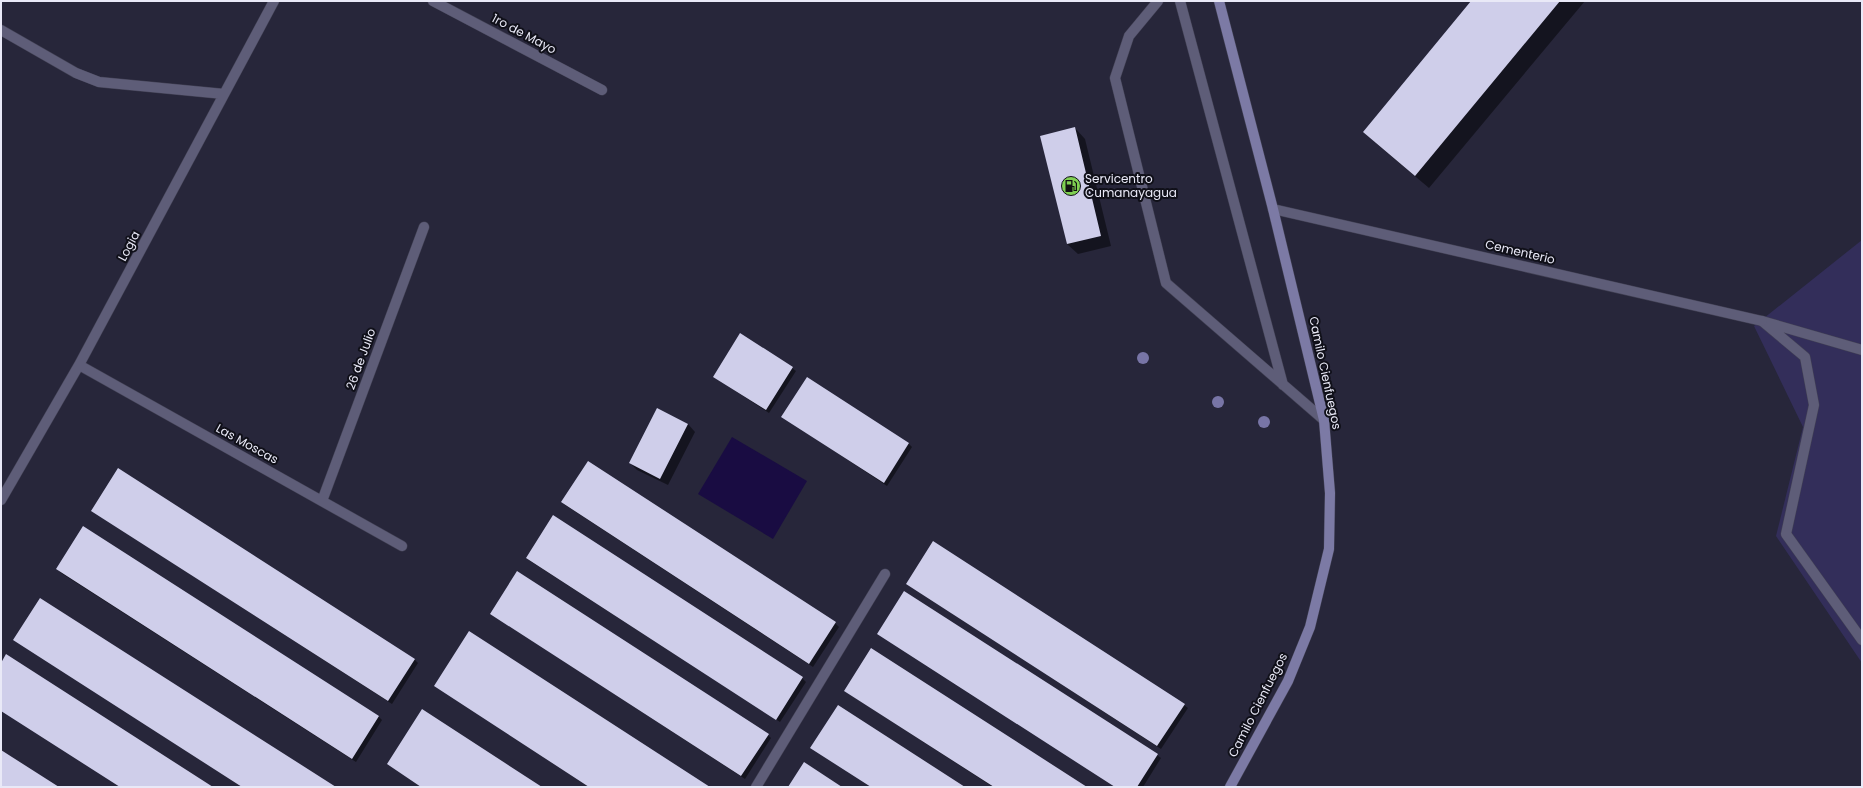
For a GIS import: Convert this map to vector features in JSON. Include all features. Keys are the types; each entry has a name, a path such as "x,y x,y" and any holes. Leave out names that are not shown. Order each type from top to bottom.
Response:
{"main road":[{"name":"Camilo Cienfuegos","path":"1219,1 1273,209 1324,420 1330,493 1329,549 1310,627 1288,681 1230,787"}],"street":[{"name":"Logia","path":"1,500 80,365 274,1"},
{"name":"1ro de Mayo","path":"433,1 602,90"},
{"path":"1158,1 1129,36 1115,78 1166,284 1324,420"},
{"path":"1180,1 1283,385"},
{"path":"1,30 76,74 99,82 224,94"},
{"name":"Cementerio","path":"1273,209 1762,320 1862,350"},
{"name":"26 de Julio","path":"322,501 424,226"},
{"path":"1762,320 1804,356 1814,405 1786,534 1862,640"},
{"name":"Las Moscas","path":"80,365 402,546"},
{"path":"756,787 885,574"}],"shaded area":[{"path":"1862,240 1862,663 1776,536 1803,427 1754,326"},
{"path":"732,437 807,481 773,539 698,494"}],"building":[{"path":"1471,1 1560,1 1415,176 1363,132"},
{"name":"Servicentro Cumanayagua","path":"1075,127 1101,236 1067,244 1040,136"},
{"path":"740,333 793,367 766,410 713,377"},
{"path":"807,377 909,443 884,483 781,417"},
{"path":"657,408 688,424 660,479 629,463"},
{"path":"588,461 836,622 809,664 561,502"},
{"path":"118,468 415,659 388,701 91,511"},
{"path":"553,515 803,677 776,720 526,558"},
{"path":"83,526 379,716 352,759 56,569"},
{"path":"933,541 1185,704 1157,746 906,584"},
{"path":"517,571 769,734 741,776 490,614"},
{"path":"904,591 1158,754 1137,787 1115,787 877,634"},
{"path":"40,598 336,787 242,787 13,640"},
{"path":"469,631 710,787 589,787 434,686"},
{"path":"871,648 1087,787 994,787 844,691"},
{"path":"6,654 213,787 120,787 1,711 1,663"},
{"path":"838,705 965,787 871,787 810,748"},
{"path":"422,709 542,787 421,787 387,764"},
{"path":"1,750 59,787 1,787"},
{"path":"804,762 842,787 788,787"}],"place":[{"name":"Servicentro Cumanayagua","path":"1071,186"}]}
